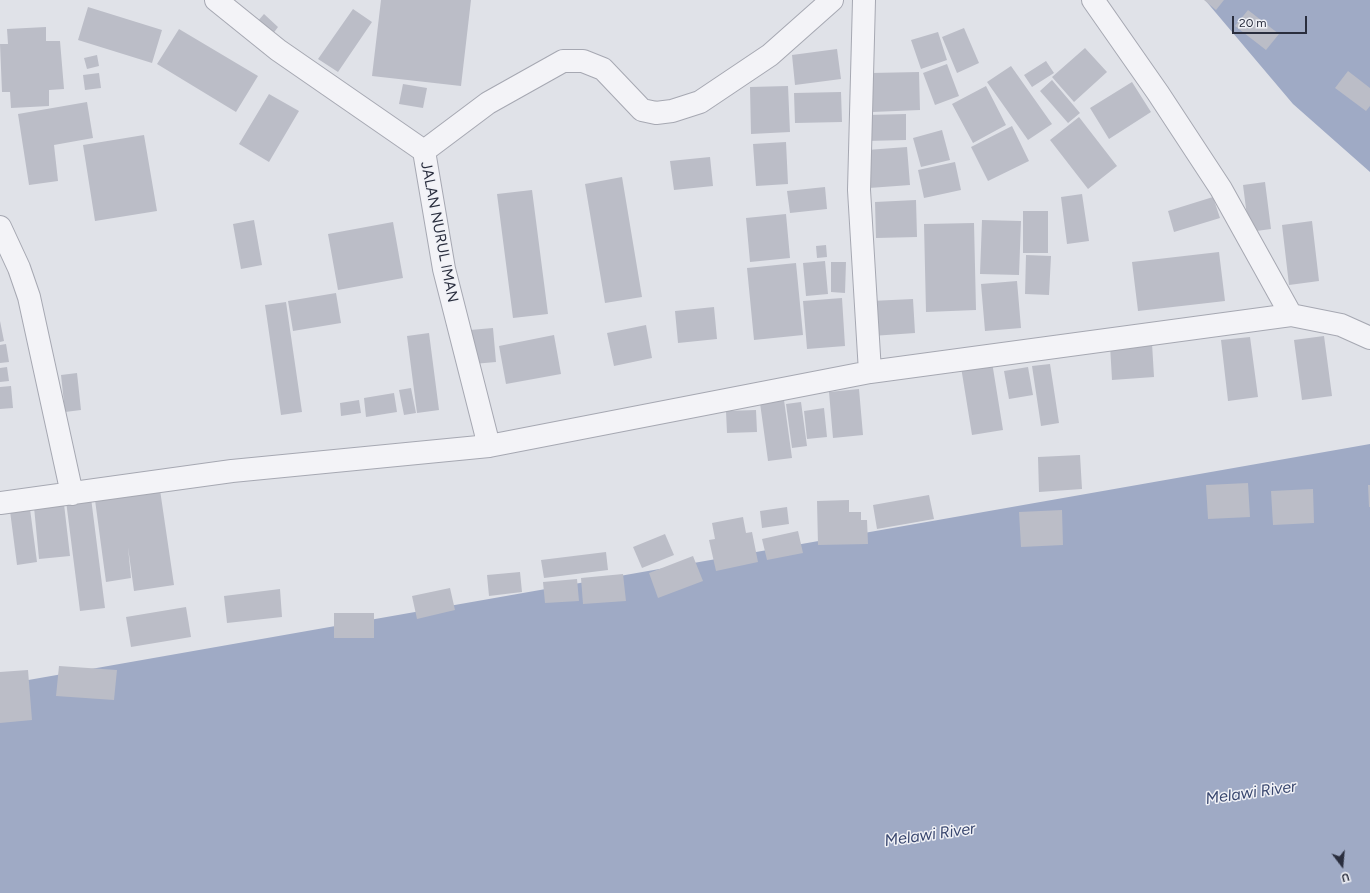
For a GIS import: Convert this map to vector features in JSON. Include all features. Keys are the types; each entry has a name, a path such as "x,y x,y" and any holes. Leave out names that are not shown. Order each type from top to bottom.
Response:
{"street":[{"name":"JALAN NURUL IMAN","path":"216,0 278,50 424,151 444,269 489,446"},
{"path":"424,151 488,103 563,61 583,61 603,69 642,110 656,113 672,111 700,102 770,55 832,0"},
{"path":"864,0 859,190 870,372"},
{"path":"1093,0 1158,93 1221,190 1291,315"},
{"path":"1,231 19,268 29,297 72,494"},
{"path":"0,503 232,471 489,446 870,372 1291,315 1341,325 1370,338"}],"water":[{"path":"1205,0 1370,0 1370,172 1293,104"},
{"name":"Melawi River","path":"1370,444 1370,893 0,893 0,685"}],"building":[{"path":"381,0 471,0 461,86 372,76"},
{"path":"1204,0 1224,0 1216,10"},
{"path":"88,7 162,30 152,63 78,40"},
{"path":"353,9 372,22 338,72 318,59"},
{"path":"1248,10 1279,34 1266,50 1235,26"},
{"path":"264,14 278,27 272,35 257,22"},
{"path":"46,27 46,41 60,41 64,89 49,90 49,106 11,108 10,92 2,92 0,44 8,44 7,29"},
{"path":"964,28 979,63 957,73 942,37"},
{"path":"179,29 258,76 236,112 157,64"},
{"path":"938,32 947,60 921,69 911,40"},
{"path":"1085,48 1107,72 1074,102 1052,77"},
{"path":"837,49 841,79 795,85 792,55"},
{"path":"97,55 99,66 87,69 84,58"},
{"path":"1046,61 1054,73 1032,87 1024,75"},
{"path":"947,64 959,96 935,105 923,73"},
{"path":"1011,66 1052,124 1028,140 987,82"},
{"path":"1348,71 1370,88 1370,106 1366,111 1335,88"},
{"path":"919,72 920,110 872,112 871,73"},
{"path":"99,73 101,88 85,90 83,75"},
{"path":"1052,80 1080,113 1068,123 1040,91"},
{"path":"1132,82 1151,112 1109,139 1090,108"},
{"path":"403,84 427,88 423,108 399,104"},
{"path":"788,86 790,132 751,134 750,87"},
{"path":"986,86 1006,125 973,143 952,104"},
{"path":"841,92 842,122 795,123 794,93"},
{"path":"269,94 299,111 269,162 239,144"},
{"path":"87,102 93,138 54,145 58,181 29,185 18,114"},
{"path":"906,114 906,140 866,141 866,115"},
{"path":"1079,117 1117,166 1088,189 1050,140"},
{"path":"1012,126 1029,161 988,181 971,147"},
{"path":"942,130 950,160 921,167 913,138"},
{"path":"144,135 157,211 95,221 83,145"},
{"path":"786,142 788,184 756,186 753,144"},
{"path":"907,147 910,185 869,188 867,150"},
{"path":"710,157 713,186 674,190 670,161"},
{"path":"955,162 961,190 924,198 918,170"},
{"path":"622,177 642,297 605,303 585,184"},
{"path":"1265,182 1271,229 1249,232 1243,185"},
{"path":"825,187 827,209 790,213 787,191"},
{"path":"532,190 548,314 513,318 497,194"},
{"path":"1082,194 1089,241 1067,244 1061,197"},
{"path":"1213,197 1220,218 1174,232 1168,211"},
{"path":"916,200 917,237 876,238 875,202"},
{"path":"1023,211 1048,211 1048,253 1023,253"},
{"path":"786,214 790,258 750,262 746,218"},
{"path":"254,220 262,265 241,269 233,224"},
{"path":"982,220 1021,221 1019,275 980,274"},
{"path":"1312,221 1319,281 1289,285 1282,225"},
{"path":"393,222 403,278 338,290 328,234"},
{"path":"974,223 976,310 926,312 924,224"},
{"path":"826,245 827,257 817,258 816,246"},
{"path":"1219,252 1225,301 1138,311 1132,262"},
{"path":"1026,255 1051,256 1049,295 1025,294"},
{"path":"825,261 828,294 806,296 803,263"},
{"path":"831,262 846,262 845,293 831,292"},
{"path":"796,263 803,335 754,340 747,268"},
{"path":"1017,281 1021,328 985,331 981,284"},
{"path":"336,293 341,323 293,331 288,301"},
{"path":"842,298 845,346 807,349 803,301"},
{"path":"913,299 915,333 872,336 871,301"},
{"path":"286,302 302,412 281,415 265,305"},
{"path":"714,307 717,339 678,343 675,311"},
{"path":"0,321 4,341 0,342"},
{"path":"646,325 652,358 614,366 607,333"},
{"path":"493,328 496,362 473,364 470,330"},
{"path":"429,333 439,410 417,413 407,336"},
{"path":"554,335 561,374 506,384 499,346"},
{"path":"1324,336 1332,396 1302,400 1294,340"},
{"path":"1250,337 1258,397 1228,401 1221,340"},
{"path":"1152,343 1154,377 1112,380 1110,345"},
{"path":"6,344 9,362 0,363 0,345"},
{"path":"992,362 1003,430 972,435 961,367"},
{"path":"1050,364 1059,423 1041,426 1032,366"},
{"path":"7,367 9,381 0,382 0,368"},
{"path":"1028,367 1033,395 1009,399 1004,371"},
{"path":"77,373 81,410 65,412 61,375"},
{"path":"11,386 13,408 0,409 0,387"},
{"path":"411,388 416,413 404,415 399,390"},
{"path":"859,389 863,435 833,438 829,392"},
{"path":"394,393 397,412 366,417 364,398"},
{"path":"359,400 361,413 341,416 340,403"},
{"path":"784,400 792,458 768,461 760,403"},
{"path":"801,402 807,446 792,448 786,404"},
{"path":"824,408 827,437 807,439 804,411"},
{"path":"756,410 757,432 727,433 726,411"},
{"path":"1080,455 1082,489 1039,492 1038,457"},
{"path":"1248,483 1250,517 1208,519 1206,485"},
{"path":"1368,485 1370,485 1370,507 1369,507"},
{"path":"1313,489 1314,523 1273,525 1271,491"},
{"path":"160,490 174,585 134,591 128,547 131,578 106,582 95,500"},
{"path":"929,495 934,519 877,529 873,505"},
{"path":"91,498 105,608 80,611 66,501"},
{"path":"849,500 849,512 861,512 861,520 867,520 868,544 818,545 817,501"},
{"path":"64,504 70,556 39,559 34,507"},
{"path":"787,507 789,524 762,528 760,511"},
{"path":"30,509 37,562 17,565 10,511"},
{"path":"1062,510 1063,545 1021,547 1019,512"},
{"path":"743,517 746,533 752,532 758,562 716,571 709,540 715,539 712,523"},
{"path":"798,531 803,553 767,560 762,539"},
{"path":"665,534 674,555 642,568 633,547"},
{"path":"606,552 608,570 544,578 541,560"},
{"path":"693,556 703,581 658,598 649,573"},
{"path":"520,572 522,592 489,596 487,575"},
{"path":"623,574 626,601 583,604 581,578"},
{"path":"577,579 579,601 545,603 543,582"},
{"path":"450,588 455,610 417,619 412,596"},
{"path":"280,589 282,617 227,623 224,596"},
{"path":"186,607 191,637 131,647 126,617"},
{"path":"334,613 374,613 374,638 334,638"},
{"path":"59,666 117,670 114,700 56,696"},
{"path":"28,670 32,720 0,723 0,672"}]}
